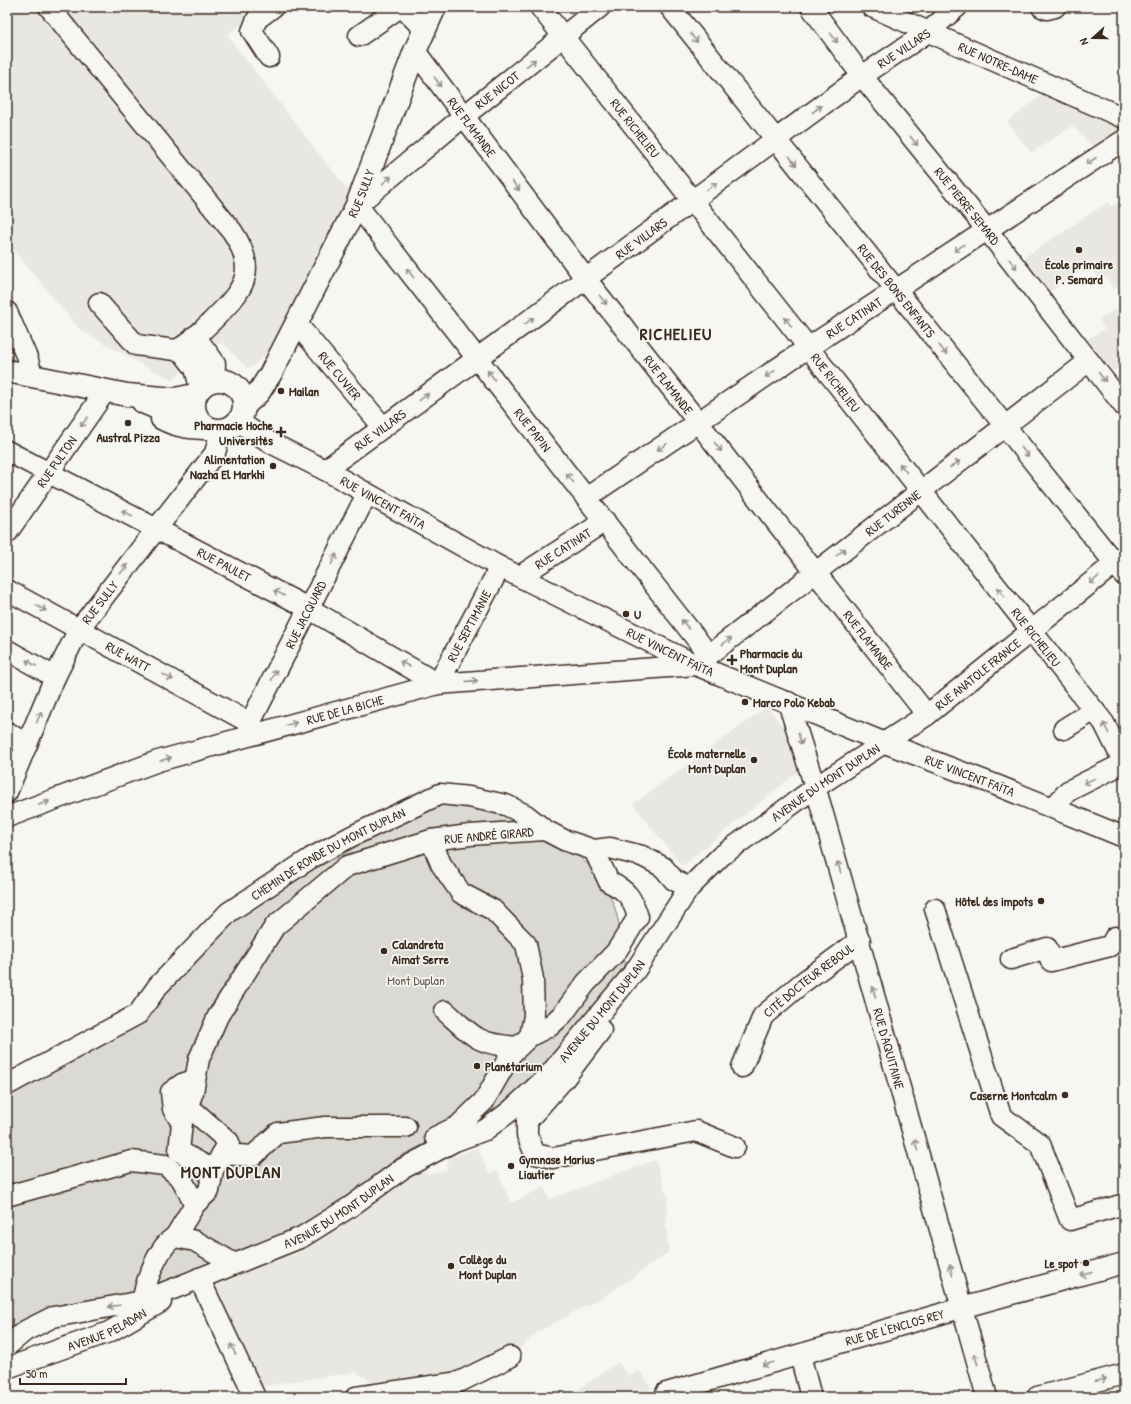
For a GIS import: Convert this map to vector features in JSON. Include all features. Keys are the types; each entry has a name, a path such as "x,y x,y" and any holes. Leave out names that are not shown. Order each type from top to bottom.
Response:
{"main road":[{"name":"RUE SULLY","path":"222,421 259,392 271,373 297,324 357,205 415,51 435,7"},
{"name":"RUE VINCENT FAÏTA","path":"7,371 127,395 175,399 210,386"},
{"path":"210,386 238,389 243,397 222,421 194,410 210,386 252,379 271,373"},
{"name":"RUE VINCENT FAÏTA","path":"127,395 180,418 222,421"}],"street":[{"path":"50,7 240,244 246,260 243,285 193,350"},
{"path":"269,57 252,31 257,19 273,7"},
{"path":"359,36 401,7 424,29"},
{"name":"RUE RICHELIEU","path":"540,7 1094,710 1104,723 1124,763"},
{"name":"RUE NICOT","path":"357,205 463,117 600,7"},
{"name":"RUE DES BONS ENFANTS","path":"670,7 895,290 1005,426 1121,565"},
{"name":"RUE PIERRE SEMARD","path":"811,7 862,76 987,230 1124,406"},
{"name":"RUE NOTRE-DAME","path":"872,7 1124,118"},
{"name":"RUE VILLARS","path":"325,470 862,76 928,32 957,7"},
{"path":"1042,7 1047,9 1055,7"},
{"name":"RUE FLAMANDE","path":"415,51 586,279 816,571 927,715"},
{"name":"RUE CATINAT","path":"586,498 895,290 1124,140"},
{"name":"RUE PAPIN","path":"357,205 605,521 702,660"},
{"path":"99,303 136,345 172,350 193,350 215,363 210,386"},
{"path":"7,312 28,360 32,376"},
{"name":"RUE CUVIER","path":"297,324 383,427"},
{"name":"RUE TURENNE","path":"702,660 1088,361"},
{"name":"RUE FULTON","path":"7,533 106,390"},
{"name":"RUE VINCENT FAÏTA","path":"222,421 325,470 500,567 702,660 788,702 885,743 1124,837"},
{"name":"RUE SULLY","path":"7,792 55,677 80,629 215,453 222,421"},
{"name":"RUE PAULET","path":"7,451 308,608 438,684"},
{"name":"RUE JACQUARD","path":"250,729 308,608 367,494"},
{"name":"RUE CATINAT","path":"520,576 605,521"},
{"name":"RUE ANATOLE FRANCE","path":"885,743 927,715 1030,630 1121,565"},
{"name":"RUE SEPTIMANIE","path":"438,684 500,567"},
{"name":"RUE WATT","path":"7,590 80,629 250,729"},
{"path":"7,650 55,677"},
{"name":"RUE DE LA BICHE","path":"7,817 158,761 250,729 438,684 702,660"},
{"name":"RUE D'AQUITAINE","path":"788,702 816,787 860,940 987,1397"},
{"path":"1064,729 1094,710"},
{"path":"7,732 27,745"},
{"name":"AVENUE DU MONT DUPLAN","path":"199,1278 232,1263 302,1237 350,1207 402,1169 455,1141 485,1130 509,1112 549,1075 629,978 689,888 721,856 816,787 885,743"},
{"path":"1053,808 1068,791 1124,763"},
{"name":"CHEMIN DE RONDE DU MONT DUPLAN","path":"7,1085 138,1014 158,986 229,912 311,858 410,807 440,794 468,797 506,805 526,815 545,830 564,840 594,850 610,848 642,856 663,867 674,880 689,888"},
{"name":"RUE ANDRÉ GIRARD","path":"524,1042 534,1016 533,979 526,944 493,910 462,893 441,864 431,840 470,834 545,830"},
{"path":"143,1301 144,1287 165,1244 174,1237 195,1204 209,1191 218,1162 229,1142 188,1106 193,1092 199,1059 218,1016 275,926 347,866 431,840"},
{"path":"424,1157 420,1143 458,1126 484,1101 499,1072 511,1054 524,1042 550,1026 563,1014 586,983 616,952 638,918 634,906 623,889 609,882 594,850"},
{"path":"934,909 1001,1116 1040,1144 1070,1220 1124,1204"},
{"path":"629,932 629,978 599,1036 527,1121 527,1135 535,1154 553,1158 696,1131 735,1147"},
{"path":"1011,959 1047,948 1051,961 1110,946 1115,937"},
{"name":"CITÉ DOCTEUR REBOUL","path":"742,1068 763,1016 802,983 860,940"},
{"path":"445,1011 476,1040 494,1046 524,1042"},
{"path":"175,1174 182,1123 173,1109 171,1092 182,1084 194,1080"},
{"path":"179,1151 218,1162 253,1156 278,1134 325,1127 406,1127"},
{"path":"7,1196 131,1161 165,1165 181,1178 195,1204"},
{"path":"174,1237 195,1241 232,1263"},
{"name":"RUE DE L'ENCLOS REY","path":"665,1396 962,1308 1124,1263"},
{"path":"199,1278 252,1391"},
{"name":"AVENUE PELADAN","path":"7,1346 25,1331 53,1317 143,1301 178,1288 199,1278"},
{"name":"AVENUE PELADAN","path":"7,1368 109,1332 157,1305 178,1288"},
{"path":"800,1355 812,1397"},
{"path":"356,1397 459,1382 510,1357"},
{"path":"1037,1397 1124,1374"}],"shaded area":[{"path":"7,7 263,7 227,35 351,193 311,274 268,352 252,367 248,368 245,366 222,342 191,363 173,380 145,366 80,330 7,242"},
{"path":"1042,95 1122,129 1123,134 1096,151 1072,126 1031,153 1007,122"},
{"name":"École primaire P. Semard","path":"1124,198 1124,283 1114,289 1106,277 1100,279 1089,266 1049,292 1022,259 1108,202 1111,207"},
{"path":"1124,305 1124,366 1113,371 1087,339 1105,329 1099,319"},
{"path":"767,707 794,740 801,769 682,866 633,804"},
{"name":"Collège du Mont Duplan","path":"478,1148 489,1174 497,1170 511,1203 544,1187 550,1199 655,1160 668,1198 666,1226 669,1252 613,1291 536,1333 523,1346 462,1376 430,1381 410,1378 380,1387 356,1372 256,1387 207,1285 310,1243 342,1226 412,1171 419,1169 429,1174 446,1170 449,1158"},
{"path":"618,1362 629,1377 639,1370 652,1389 647,1390 649,1397 568,1397"}],"green space":[{"name":"Mont Duplan","path":"445,801 482,803 566,846 596,871 606,886 615,908 622,936 626,971 528,1087 490,1118 432,1140 399,1157 312,1223 215,1260 172,1284 7,1337 7,1093 154,1002 178,981 235,921 307,867"}],"place":[{"name":"École primaire P. Semard","path":"1079,250"},
{"name":"Mailan","path":"281,391"},
{"name":"Austral Pizza","path":"128,423"},
{"name":"Pharmacie Hoche Universités","path":"281,432"},
{"name":"Alimentation Nazha El Markhi","path":"273,466"},
{"name":"U","path":"626,614"},
{"name":"Pharmacie du Mont Duplan","path":"732,660"},
{"name":"Marco Polo Kebab","path":"745,702"},
{"name":"École maternelle Mont Duplan","path":"754,760"},
{"name":"Hôtel des impots","path":"1041,901"},
{"name":"Calandreta Aimat Serre","path":"384,951"},
{"name":"Planétarium","path":"477,1066"},
{"name":"Caserne Montcalm","path":"1065,1095"},
{"name":"Gymnase Marius Liautier","path":"511,1166"},
{"name":"Le spot","path":"1086,1263"},
{"name":"Collège du Mont Duplan","path":"451,1266"}],"district":[{"name":"RICHELIEU","path":"676,334"},
{"name":"MONT DUPLAN","path":"231,1172"}]}
